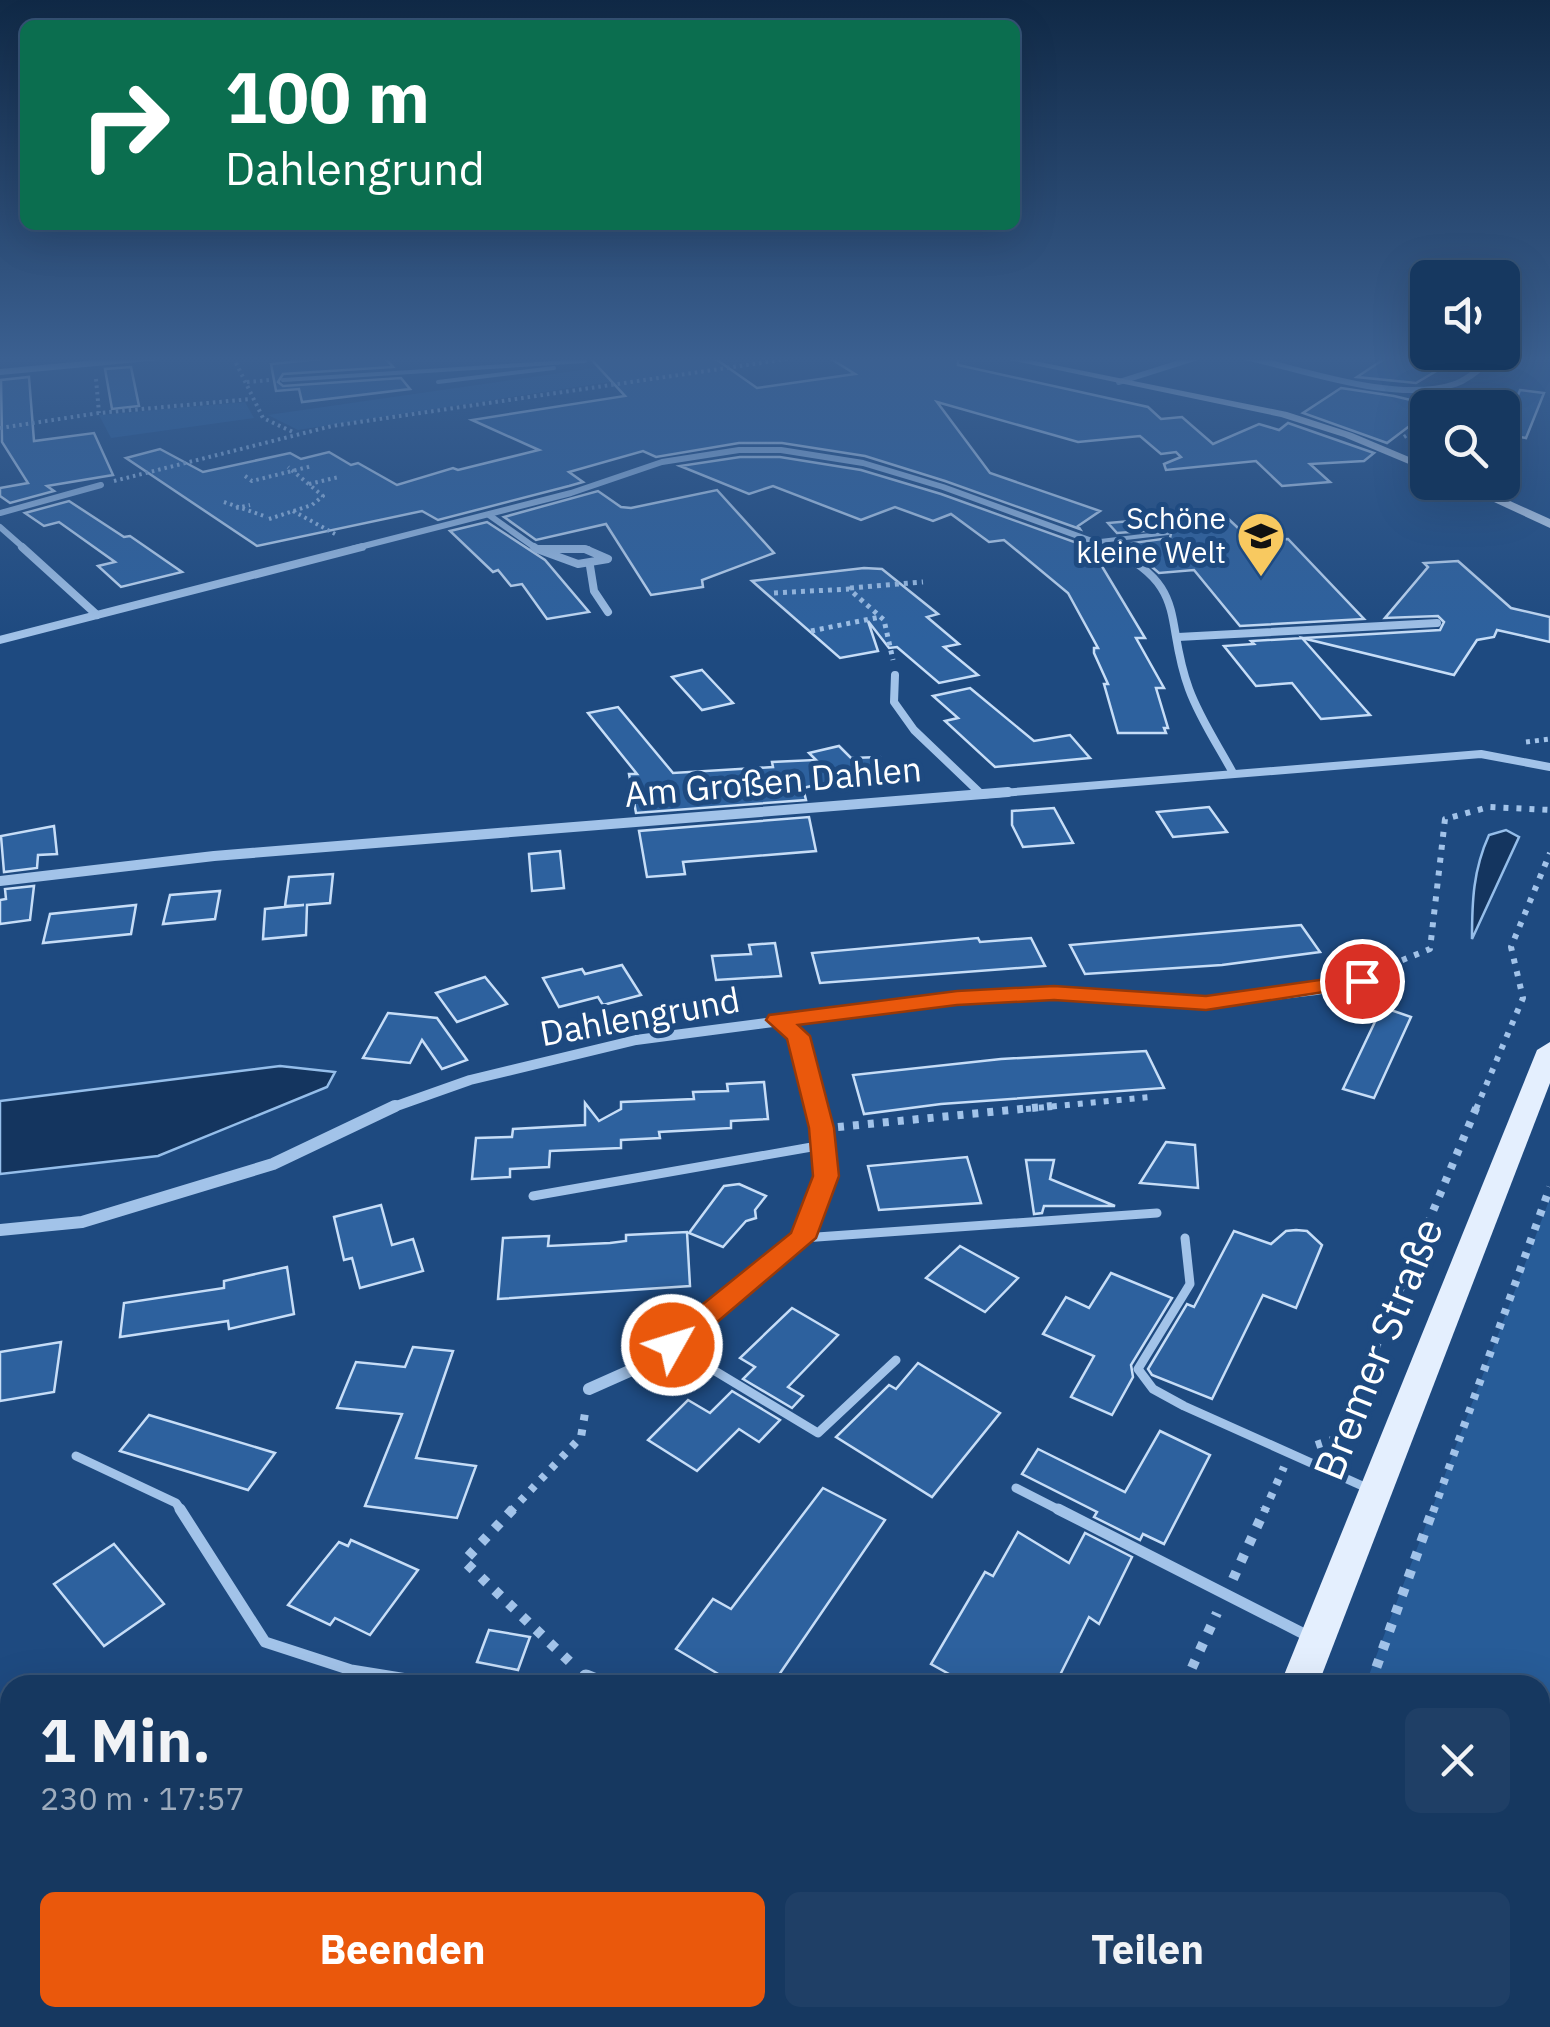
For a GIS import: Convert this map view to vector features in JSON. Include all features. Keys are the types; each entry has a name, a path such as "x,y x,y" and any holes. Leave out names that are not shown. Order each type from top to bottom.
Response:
{"main road":[{"name":"Bremer Straße","path":"1303,1675 1550,1050"}],"street":[{"path":"0,640 488,515 692,455 761,452"},
{"path":"803,452 886,466 1092,542 1127,557 1158,579 1178,637 1186,681 1233,773"},
{"path":"1384,452 1410,462"},
{"path":"0,512 101,485"},
{"path":"1496,500 1550,524"},
{"path":"488,515 516,539 536,548 590,566 605,562 608,556 591,550 536,548"},
{"path":"0,527 97,615"},
{"path":"590,566 594,591 608,612"},
{"path":"1178,637 1436,623"},
{"path":"895,676 894,702 914,730 980,792"},
{"name":"Am Großen Dahlen","path":"0,881 214,856 1481,754 1550,768"},
{"name":"Dahlengrund","path":"0,1230 82,1222 272,1164 376,1113 470,1080 636,1040 939,1000 1054,993 1206,1003 1316,990 1362,981 1375,971"},
{"path":"589,1389 652,1361 803,1238 826,1176 822,1128 798,1036 777,1020"}],"lane":[{"path":"1092,542 1168,533"},
{"path":"533,1196 823,1145"},
{"path":"803,1238 1157,1213"},
{"path":"1185,1238 1190,1284 1138,1369 1153,1389 1376,1492"},
{"path":"672,1345 818,1433 896,1360"},
{"path":"76,1456 176,1504 265,1642 351,1670 382,1675"},
{"path":"1016,1488 1317,1640"}],"path":[{"path":"101,485 229,452"},
{"path":"245,476 252,481 291,468 312,466"},
{"path":"267,518 323,496 291,468"},
{"path":"309,484 339,476"},
{"path":"224,502 274,520"},
{"path":"235,508 250,505"},
{"path":"293,511 332,534 348,532"},
{"path":"774,593 923,582"},
{"path":"849,588 881,617 889,632"},
{"path":"811,631 881,617"},
{"path":"1375,971 1430,949 1445,819 1489,807 1550,810"},
{"path":"1189,1675 1290,1454 1338,1438 1523,998 1511,947 1550,854"},
{"path":"822,1128 1150,1097"},
{"path":"1374,1675 1550,1187"},
{"path":"584,1675 464,1561 581,1437 589,1389"}],"shaded area":[{"path":"1506,830 1519,837 1472,939 1473,899 1480,861 1489,835"},
{"path":"280,1066 335,1072 327,1087 158,1156 0,1174 0,1101"},
{"path":"1550,1198 1550,1675 1369,1675"}],"building":[{"path":"8,452 102,452 113,475 47,486 54,491 10,503 0,496 0,488 28,483"},
{"path":"165,452 203,472 290,453 301,459 329,452 397,485 453,468 533,452 641,452 569,472 583,482 438,520 422,511 257,546 126,458"},
{"path":"644,452 688,452 656,457"},
{"path":"837,452 974,452 990,473 1100,511 1078,526 1080,529 865,456"},
{"path":"1158,452 1374,453 1364,461 1310,464 1330,482 1282,486 1256,461 1166,470 1164,464 1181,457 1176,452"},
{"path":"740,457 780,457 861,470 1091,548 1145,638 1136,638 1164,688 1156,688 1168,728 1164,728 1166,733 1118,733 1104,684 1108,684 1094,653 1094,648 1098,648 1068,593 1004,540 989,542 951,514 933,521 895,507 861,520 773,486 749,494 680,466"},
{"path":"717,490 774,553 702,580 703,587 651,595 606,524 536,540 504,517 598,491 621,507 631,508"},
{"path":"69,501 182,572 121,587 98,566 115,562 59,522 44,526 25,513"},
{"path":"1222,513 1252,541 1288,539 1364,619 1240,626 1194,570 1159,573 1125,544 1170,538 1172,529 1117,533 1108,523"},
{"path":"487,522 545,560 589,612 547,619 522,584 511,586 498,570 493,572 450,531"},
{"path":"1458,561 1511,608 1550,617 1550,642 1497,630 1494,637 1477,640 1454,675 1302,638 1440,630 1444,622 1438,616 1385,618 1428,567 1424,563"},
{"path":"882,569 938,614 927,617 959,644 944,647 978,675 939,683 897,647 889,648 868,621 878,651 840,658 752,581"},
{"path":"1302,638 1370,715 1321,719 1292,683 1256,686 1224,646"},
{"path":"702,670 733,703 702,710 672,677"},
{"path":"970,688 1034,741 1070,735 1090,758 995,767 945,721 958,718 933,696"},
{"path":"618,707 673,773 773,767 772,762 816,760 809,753 839,746 851,758 880,757 882,770 803,788 806,800 636,813 629,774 637,774 588,713"},
{"path":"1209,807 1227,832 1173,837 1157,812"},
{"path":"1054,808 1073,843 1023,847 1012,825 1012,811"},
{"path":"809,817 816,851 683,862 685,874 647,877 639,831"},
{"path":"54,826 57,854 38,855 37,868 4,872 1,836"},
{"path":"560,851 564,888 532,891 529,854"},
{"path":"333,874 330,903 307,905 306,935 263,939 265,909 304,905 285,906 289,877"},
{"path":"34,886 30,920 0,924 0,900 6,899 5,889"},
{"path":"220,891 215,919 163,924 170,895"},
{"path":"136,905 131,934 43,943 50,914"},
{"path":"1301,925 1320,952 1222,965 1085,974 1070,945"},
{"path":"978,938 980,942 1031,938 1045,966 820,983 812,953"},
{"path":"775,943 781,976 716,980 712,956 751,954 749,945"},
{"path":"622,965 641,995 603,1005 598,997 559,1007 543,978 582,969 585,974"},
{"path":"485,977 507,1004 457,1022 436,993"},
{"path":"1382,1007 1411,1017 1374,1098 1343,1089"},
{"path":"388,1013 437,1018 467,1060 442,1069 422,1040 410,1063 363,1058"},
{"path":"1146,1051 1164,1088 941,1104 864,1114 853,1075 1001,1059"},
{"path":"764,1082 768,1119 731,1121 731,1128 659,1132 660,1138 621,1140 621,1148 550,1151 549,1167 510,1169 510,1177 472,1179 476,1138 512,1137 513,1129 585,1125 585,1103 599,1121 621,1109 621,1102 694,1099 693,1092 728,1091 727,1084"},
{"path":"1166,1142 1195,1145 1198,1188 1140,1183"},
{"path":"967,1157 981,1203 879,1210 868,1166"},
{"path":"1026,1160 1054,1160 1050,1179 1115,1206 1044,1206 1042,1213 1034,1214"},
{"path":"739,1184 766,1196 755,1210 756,1218 746,1221 723,1247 689,1233 724,1186"},
{"path":"381,1205 392,1245 413,1239 423,1271 360,1288 352,1258 344,1260 334,1217"},
{"path":"1234,1231 1271,1244 1286,1231 1307,1231 1322,1245 1296,1308 1263,1295 1212,1399 1152,1375 1148,1369 1187,1304 1194,1307"},
{"path":"687,1232 690,1286 498,1299 503,1238 549,1236 548,1246 610,1243 626,1241 626,1235"},
{"path":"960,1246 1018,1278 985,1312 926,1278"},
{"path":"287,1267 294,1314 229,1329 228,1321 120,1337 124,1303 224,1288 224,1281"},
{"path":"1111,1273 1172,1298 1131,1365 1133,1377 1112,1415 1071,1397 1094,1356 1043,1334 1066,1297 1089,1308"},
{"path":"792,1308 838,1335 788,1387 803,1396 792,1408 743,1379 755,1367 740,1358"},
{"path":"61,1342 54,1392 0,1401 0,1352"},
{"path":"413,1347 453,1351 416,1458 476,1466 457,1518 365,1506 402,1414 337,1408 356,1362 405,1367"},
{"path":"918,1363 1000,1413 932,1497 836,1437 889,1385 896,1389"},
{"path":"732,1391 780,1420 759,1442 739,1429 697,1471 648,1440 688,1400 710,1413"},
{"path":"149,1415 275,1453 248,1490 120,1451"},
{"path":"1160,1431 1210,1455 1164,1544 1143,1534 1140,1540 1094,1517 1097,1512 1022,1474 1038,1449 1125,1492"},
{"path":"823,1488 885,1520 779,1675 720,1675 676,1649 713,1599 731,1609"},
{"path":"1018,1532 1069,1563 1085,1533 1132,1557 1099,1624 1089,1617 1060,1675 951,1675 931,1664 985,1572 993,1576"},
{"path":"351,1540 418,1570 370,1635 335,1618 330,1625 288,1605 339,1542 348,1546"},
{"path":"114,1544 164,1604 104,1646 54,1584"},
{"path":"489,1630 530,1637 518,1670 477,1662"}],"place":[{"name":"Schöne kleine Welt","path":"1261,578"}],"route":[{"path":"672,1345 803,1238 826,1176 822,1128 798,1036 777,1020 957,998 1054,993 1206,1003 1362,981"}]}
